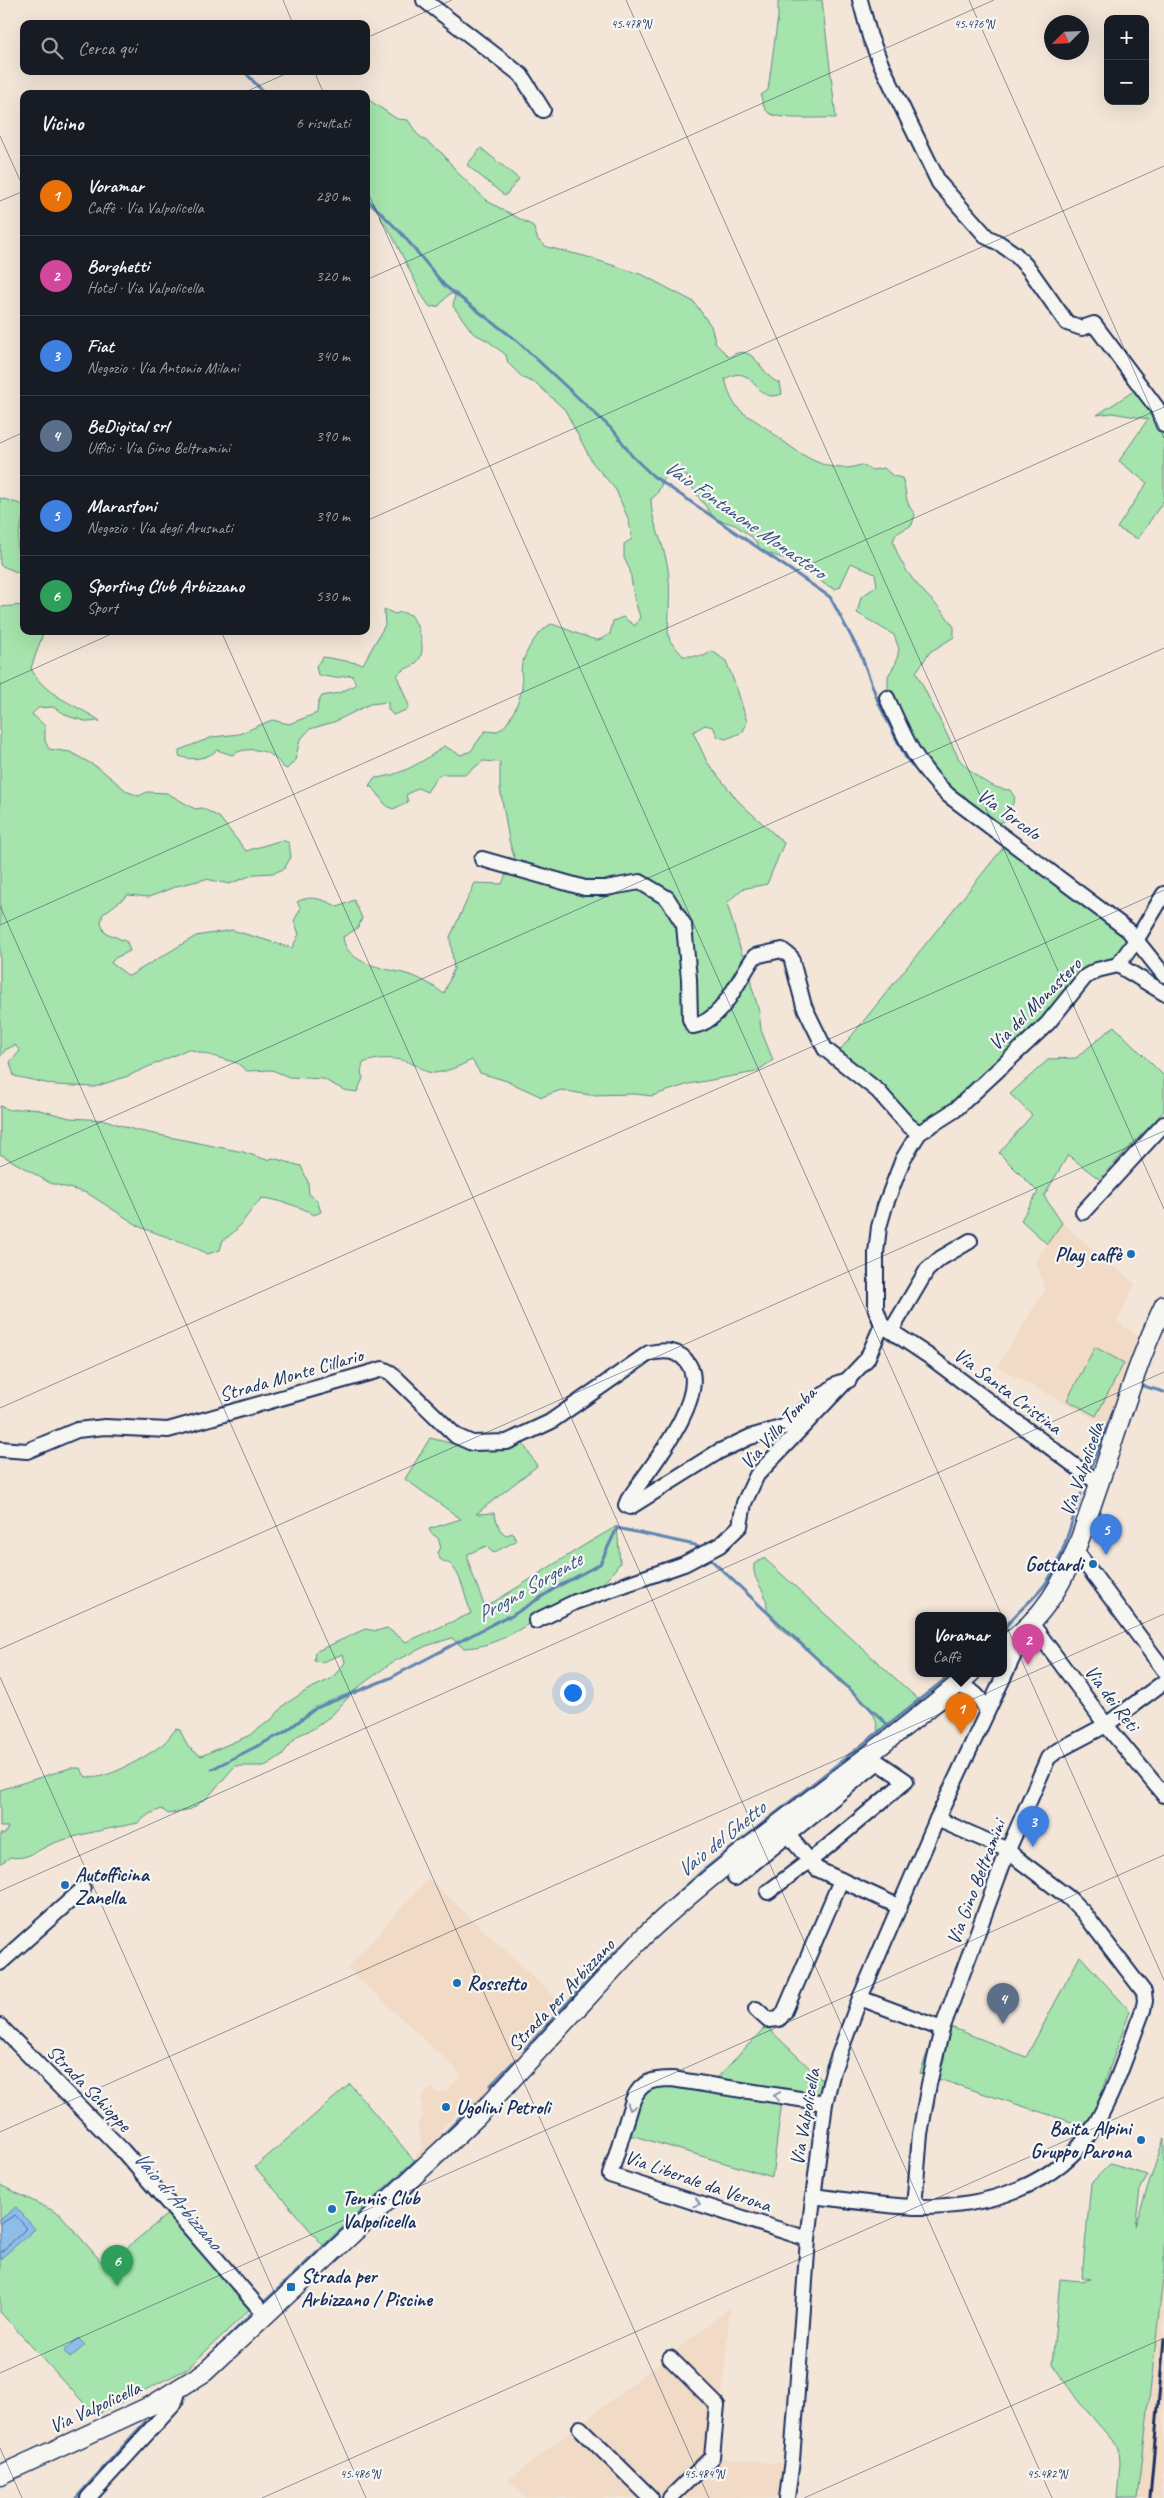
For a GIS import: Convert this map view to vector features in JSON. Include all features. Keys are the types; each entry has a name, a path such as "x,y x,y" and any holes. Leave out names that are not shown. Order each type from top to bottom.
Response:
{"main road":[{"name":"Via Valpolicella","path":"1026,1629 1056,1591 1076,1551 1099,1484 1158,1330 1164,1305"},
{"path":"1007,1642 1026,1629"},
{"name":"Strada per Arbizzano","path":"205,2372 478,2116 645,1935 670,1912 745,1850 966,1677"},
{"name":"Via Valpolicella","path":"0,2475 177,2391 205,2372"}],"street":[{"path":"424,0 521,76 544,110"},
{"path":"860,0 870,37 881,64 939,183 987,238 999,243 1015,254 1029,269 1067,323 1082,328 1094,324 1158,408 1164,425"},
{"name":"Via Torcolo","path":"887,698 910,749 931,779 948,795 1109,915 1137,939 1164,975"},
{"path":"482,859 585,888 606,888 640,882 667,898 684,925 690,978 690,1019 693,1026 704,1024 714,1015 755,956 782,950 791,958 804,1006 825,1049 878,1091 908,1125 919,1133"},
{"path":"1164,894 1137,939 1118,964 1164,994"},
{"name":"Via del Monastero","path":"884,1325 876,1309 878,1227 903,1159 919,1133 955,1110 1029,1041 1048,1023 1085,977 1097,970 1118,964"},
{"path":"1083,1212 1164,1124"},
{"path":"884,1325 927,1270 941,1258 970,1241"},
{"name":"Via Villa Tomba","path":"536,1622 575,1602 684,1564 720,1545 740,1526 744,1503 757,1475 867,1359 884,1325"},
{"name":"Via Santa Cristina","path":"884,1325 930,1357 1099,1484"},
{"name":"Strada Monte Cillario","path":"0,1449 27,1451 77,1430 105,1427 168,1430 383,1370 391,1373 456,1436 472,1443 507,1442 550,1422 649,1352 666,1350 686,1359 692,1370 694,1382 692,1393 680,1424 628,1500 626,1504 630,1507 718,1452 750,1437 784,1427 838,1383 849,1380"},
{"path":"1076,1551 1164,1670"},
{"name":"Via Valpolicella","path":"1007,1670 1026,1629"},
{"name":"Via dei Reti","path":"1026,1629 1164,1795"},
{"name":"Via Valpolicella","path":"787,2498 792,2460 808,2239 825,2103 833,2071 860,1998 937,1819 1003,1677"},
{"name":"Via Gino Beltramini","path":"914,2207 920,2134 942,2029 1008,1850 1048,1758 1057,1751 1106,1725 1164,1682"},
{"path":"956,1685 976,1692 987,1712"},
{"path":"735,1878 878,1762 906,1781 768,1892"},
{"path":"813,2196 914,2207 974,2203 1038,2182 1074,2153 1094,2127 1110,2097 1145,2002 1144,1992 1137,1982 1083,1912 1069,1898 1008,1850 937,1819"},
{"path":"788,1835 817,1869 900,1907"},
{"path":"756,2009 768,2020 779,2019 784,2013 841,1880"},
{"path":"0,1963 83,1889"},
{"path":"860,1998 942,2029"},
{"name":"Strada Schioppe","path":"0,2026 123,2151 266,2316"},
{"name":"Via Liberale da Verona","path":"808,2239 610,2175 633,2100 638,2090 646,2082 657,2079 672,2080 825,2103"},
{"path":"670,2358 717,2405 712,2457 670,2498"},
{"path":"88,2498 174,2404 177,2391"},
{"path":"580,2428 650,2498"}],"shaded area":[{"path":"1062,1223 1135,1284 1118,1321 1139,1338 1107,1426 997,1367 1045,1289 1036,1261"},
{"path":"428,1878 565,2006 474,2106 467,2104 439,2131 445,2138 419,2164 416,2160 416,2154 422,2147 417,2123 423,2117 421,2098 432,2087 437,2093 447,2090 462,2075 347,1968"},
{"path":"1164,2269 1164,2468 1161,2498 1138,2498"},
{"path":"730,2308 717,2458 786,2464 782,2498 525,2498 508,2480"}],"green space":[{"path":"778,0 822,0 836,118 783,117 769,113 764,107 761,95 768,90 778,16"},
{"path":"370,101 397,119 408,120 417,134 443,154 457,172 487,201 533,226 538,240 547,247 584,256 643,275 694,302 711,326 716,344 729,357 738,353 746,353 752,356 773,380 780,383 782,394 772,396 759,390 743,375 735,375 725,379 735,404 746,415 808,458 821,464 847,468 861,465 872,470 884,468 893,476 902,478 907,501 915,514 912,525 896,534 893,541 898,556 912,578 954,627 954,637 930,652 916,672 959,759 982,780 995,787 1010,790 1015,798 1006,820 995,825 982,815 964,795 947,795 936,785 888,695 888,676 896,663 899,649 894,635 857,613 861,597 877,586 875,574 851,563 840,587 835,589 824,584 808,567 762,551 753,538 735,525 715,519 695,492 686,475 667,472 657,494 651,499 654,521 669,573 668,632 670,641 683,656 704,656 712,651 726,661 747,722 743,732 726,739 718,737 713,727 705,725 693,732 707,762 738,801 784,843 767,884 742,889 727,903 742,955 754,955 751,984 759,1011 761,1030 773,1060 756,1072 689,1084 652,1096 635,1094 590,1095 561,1090 542,1097 507,1081 480,1073 472,1060 449,1070 434,1073 401,1060 369,1061 363,1063 361,1073 363,1078 357,1092 344,1090 323,1079 289,1077 272,1070 247,1071 237,1063 188,1049 128,1076 94,1087 55,1085 14,1076 10,1062 20,1051 15,1045 5,1050 0,1057 0,607 20,605 20,635 43,635 31,668 43,685 61,699 100,721 89,722 70,717 53,707 38,708 32,714 45,726 45,741 49,749 70,752 99,768 128,792 139,796 147,792 167,793 195,809 202,808 219,817 246,851 282,840 289,843 291,857 284,869 273,873 255,874 229,884 206,879 177,886 149,897 128,895 103,914 101,922 104,932 127,942 130,951 115,958 111,963 129,976 196,936 232,930 292,948 299,934 294,921 301,908 297,902 313,898 323,900 338,907 354,900 362,918 358,928 343,937 346,947 352,954 360,960 380,968 410,975 444,994 454,968 450,937 475,883 502,884 507,872 509,857 515,860 509,840 500,788 500,762 483,761 466,774 443,774 437,777 427,792 418,788 406,795 408,802 393,809 388,807 373,788 369,786 374,778 392,775 411,767 444,746 461,755 471,751 485,731 496,731 506,725 519,699 522,688 521,668 525,655 538,635 551,624 598,640 610,634 613,621 623,617 635,626 640,617 634,598 630,570 624,558 624,544 632,539 629,521 616,490 592,462 565,410 537,384 523,378 508,363 506,355 488,341 473,333 453,306 455,294 449,294 439,306 430,307 423,297 391,233 381,219 380,210 370,206"},
{"path":"481,148 519,179 505,196 467,165"},
{"path":"1146,383 1164,408 1164,500 1138,539 1117,528 1147,483 1119,461 1148,419 1112,413 1097,415"},
{"path":"0,498 20,504 20,533 17,550 20,553 20,573 0,565"},
{"path":"384,609 395,614 401,612 411,615 417,625 421,639 422,652 420,658 397,676 409,706 406,710 393,715 388,709 388,702 370,704 334,722 310,729 300,740 295,760 287,769 265,752 254,750 237,752 232,755 217,750 199,758 179,756 179,750 213,737 239,734 272,720 289,724 317,713 318,703 322,696 339,693 356,685 352,675 335,678 318,675 316,666 323,657 363,664 385,625"},
{"path":"1007,843 1131,941 1118,958 1087,976 1033,1038 923,1127 905,1117 890,1099 884,1087 837,1054"},
{"path":"1114,1026 1164,1076 1164,1111 1099,1179 1068,1155 1044,1196 1062,1223 1047,1244 1021,1220 1038,1192 999,1153 1032,1115 1010,1094 1049,1059 1076,1058"},
{"path":"0,1106 10,1110 32,1108 70,1118 105,1120 135,1130 243,1152 267,1160 273,1158 301,1166 308,1182 309,1194 317,1200 321,1212 314,1215 289,1204 262,1198 239,1226 223,1240 220,1250 208,1254 190,1245 142,1228 87,1193 50,1183 0,1154"},
{"path":"1095,1347 1124,1363 1096,1416 1067,1400"},
{"path":"514,1429 537,1466 476,1514 494,1513 500,1530 506,1535 513,1533 516,1541 493,1553 486,1546 468,1554 469,1563 483,1603 487,1606 617,1526 620,1563 600,1586 559,1606 499,1640 476,1647 463,1648 452,1638 426,1646 391,1663 356,1689 332,1715 313,1729 297,1736 282,1755 264,1766 235,1766 208,1797 191,1809 168,1814 162,1809 149,1814 138,1823 69,1838 53,1843 24,1857 10,1857 0,1864 0,1834 5,1834 8,1827 0,1827 0,1790 70,1768 80,1768 85,1776 102,1776 137,1761 156,1749 176,1729 180,1730 188,1747 201,1756 250,1735 272,1719 285,1704 309,1689 331,1679 345,1663 343,1654 322,1662 314,1661 315,1652 365,1629 376,1631 387,1628 406,1642 472,1613 457,1572 452,1565 440,1559 437,1552 441,1548 438,1538 429,1529 461,1519 405,1479 430,1438 466,1447 509,1439"},
{"path":"764,1558 920,1701 878,1733 875,1718 865,1704 837,1680 826,1666 782,1630 767,1613 766,1598 755,1577 754,1571 754,1564"},
{"path":"1080,1956 1130,2011 1103,2087 1107,2089 1087,2127 920,2073 935,2031 948,2035 951,2027 1026,2057"},
{"path":"766,2026 822,2080 818,2104 782,2102 772,2177 627,2134 649,2084 715,2080"},
{"name":"Tennis Club Valpolicella","path":"350,2084 418,2165 328,2251 255,2167"},
{"path":"1164,2138 1164,2269 1138,2498 1117,2498 1120,2463 1119,2448 1079,2402 1052,2364 1060,2279 1080,2281 1091,2279 1082,2277 1091,2183 1110,2164 1148,2175 1140,2190 1135,2226"},
{"path":"0,2185 60,2214 105,2266 170,2212 252,2307 187,2369 95,2415 0,2312"}],"water":[{"path":"16,2207 35,2229 0,2259 0,2220"},
{"path":"78,2338 85,2345 70,2358 64,2351"}],"waterway":[{"name":"Vaio Fontanone Monastero","path":"248,75 261,90"},
{"name":"Vaio Fontanone Monastero","path":"370,202 402,234 445,286 516,340 615,432 632,456 653,476 830,597 861,655 879,704 906,758 931,787"},
{"name":"Vaio del Ghetto","path":"1143,1386 1164,1392"},
{"name":"Vaio del Ghetto","path":"1090,1469 1116,1405"},
{"name":"Vaio del Ghetto","path":"1007,1625 1050,1578 1061,1555 1081,1494"},
{"name":"Progno Sorgente","path":"212,1769 285,1732 316,1708 390,1678 506,1617 510,1617 557,1587 600,1564 617,1528 695,1545 702,1551"},
{"name":"Progno Sorgente","path":"708,1557 888,1725"},
{"name":"Vaio del Ghetto","path":"643,1925 700,1873 948,1677"},
{"name":"Vaio del Ghetto","path":"525,2049 603,1964 637,1931"},
{"name":"Vaio del Ghetto","path":"490,2086 516,2059"},
{"name":"Vaio del Ghetto","path":"443,2135 472,2105"},
{"name":"Vaio del Ghetto","path":"262,2304 416,2160"},
{"name":"Vaio del Ghetto","path":"216,2349 255,2310"},
{"name":"Vaio del Ghetto","path":"76,2498 145,2422"}],"railway":[{"path":"1150,2498 1164,2339"}],"place":[{"name":"Play caffè","path":"1131,1254"},
{"name":"Marastoni","path":"1106,1555"},
{"name":"Gottardi","path":"1093,1564"},
{"name":"Borghetti","path":"1028,1665"},
{"name":"Voramar","path":"961,1734"},
{"name":"Fiat","path":"1033,1847"},
{"name":"Autofficina Zanella","path":"65,1885"},
{"name":"Rossetto","path":"457,1983"},
{"name":"BeDigital srl","path":"1003,2024"},
{"name":"Ugolini Petroli","path":"446,2107"},
{"name":"Baita Alpini Gruppo Parona","path":"1141,2140"},
{"name":"Tennis Club Valpolicella","path":"332,2209"},
{"name":"Sporting Club Arbizzano","path":"117,2286"},
{"name":"Strada per Arbizzano / Piscine","path":"291,2287"}],"water label":[{"name":"Vaio di Arbizzano","path":"178,2200"}]}
